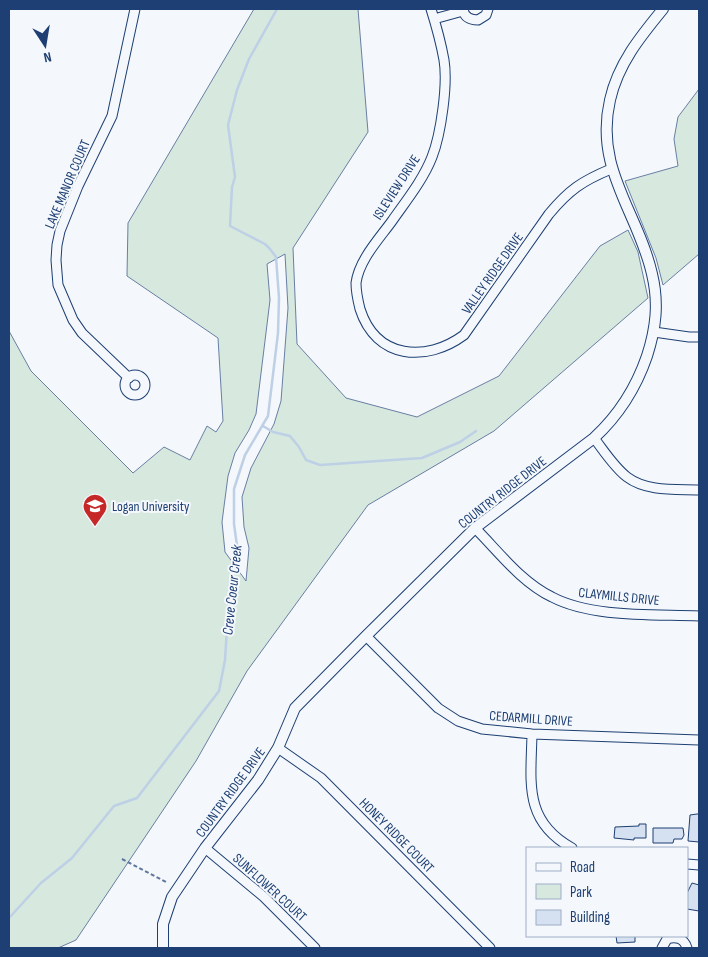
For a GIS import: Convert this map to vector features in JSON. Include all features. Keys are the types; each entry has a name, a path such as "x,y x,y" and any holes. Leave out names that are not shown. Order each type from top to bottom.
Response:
{"street":[{"name":"LAKE MANOR COURT","path":"129,378 82,333 73,320 58,285 56,260 60,231 78,186 112,116 135,9"},
{"name":"ISLEVIEW DRIVE","path":"379,339 364,320 358,302 356,283 362,264 414,191 432,158 443,105 444,62 430,9"},
{"path":"434,19 463,10 468,18 478,20 486,15 488,9"},
{"name":"COUNTRY RIDGE DRIVE","path":"163,948 162,924 172,897 205,848 258,780 278,748 295,708 475,528 594,438 610,423 634,386 654,332 656,312 652,273 611,169 607,124 612,93 620,70 632,48 662,9"},
{"name":"VALLEY RIDGE DRIVE","path":"379,339 393,348 405,352 436,351 452,344 464,335 549,214 564,197 579,184 611,169"},
{"path":"654,332 689,337 699,336"},
{"path":"594,438 618,468 627,477 636,482 652,488 699,490"},
{"name":"CLAYMILLS DRIVE","path":"475,528 517,572 551,597 568,604 590,610 699,616"},
{"name":"CEDARMILL DRIVE","path":"366,636 438,708 458,721 482,729 532,734 699,740"},
{"path":"532,734 532,799 539,818 546,828 570,847"},
{"name":"HONEY RIDGE COURT","path":"278,748 321,778 490,948"},
{"name":"SUNFLOWER COURT","path":"205,848 264,897 315,948"},
{"path":"662,948 666,937 680,938 687,948"}],"path":[{"path":"122,859 168,883"}],"green space":[{"path":"254,9 358,9 368,132 293,248 297,344 346,398 417,417 499,376 600,246 628,230 638,252 648,298 494,431 368,505 247,671 196,761 76,940 58,948 9,948 9,331 31,371 133,473 164,447 190,460 207,426 216,432 223,421 218,338 127,276 128,223","holes":["285,254 288,308 281,401 274,424 251,468 242,497 244,527 249,548 246,581 225,552 222,522 228,476 235,453 256,414 270,300 267,264"]},
{"path":"699,89 699,254 663,285 656,258 625,181 678,166 674,139 678,117"}],"building":[{"path":"699,814 699,842 688,841 690,815"},
{"path":"639,824 646,824 646,838 634,838 634,840 614,838 615,827 639,826"},
{"path":"653,828 683,828 684,835 682,839 674,839 673,843 653,843"},
{"path":"692,883 699,885 699,911 688,909 688,891"},
{"path":"616,937 635,937 635,942 617,943"}],"waterway":[{"name":"Creve Coeur Creek","path":"9,918 41,883 72,858 114,806 137,798 219,691 225,660 231,564 238,553 234,524 234,489 245,455 268,416 278,333 279,298 276,257 265,244 230,226 232,187 235,177 228,125 237,90 249,59 277,9"},
{"path":"263,426 273,432 290,436 306,460 320,465 422,458 460,442 476,431"}],"place":[{"name":"Logan University","path":"95,527"}]}
